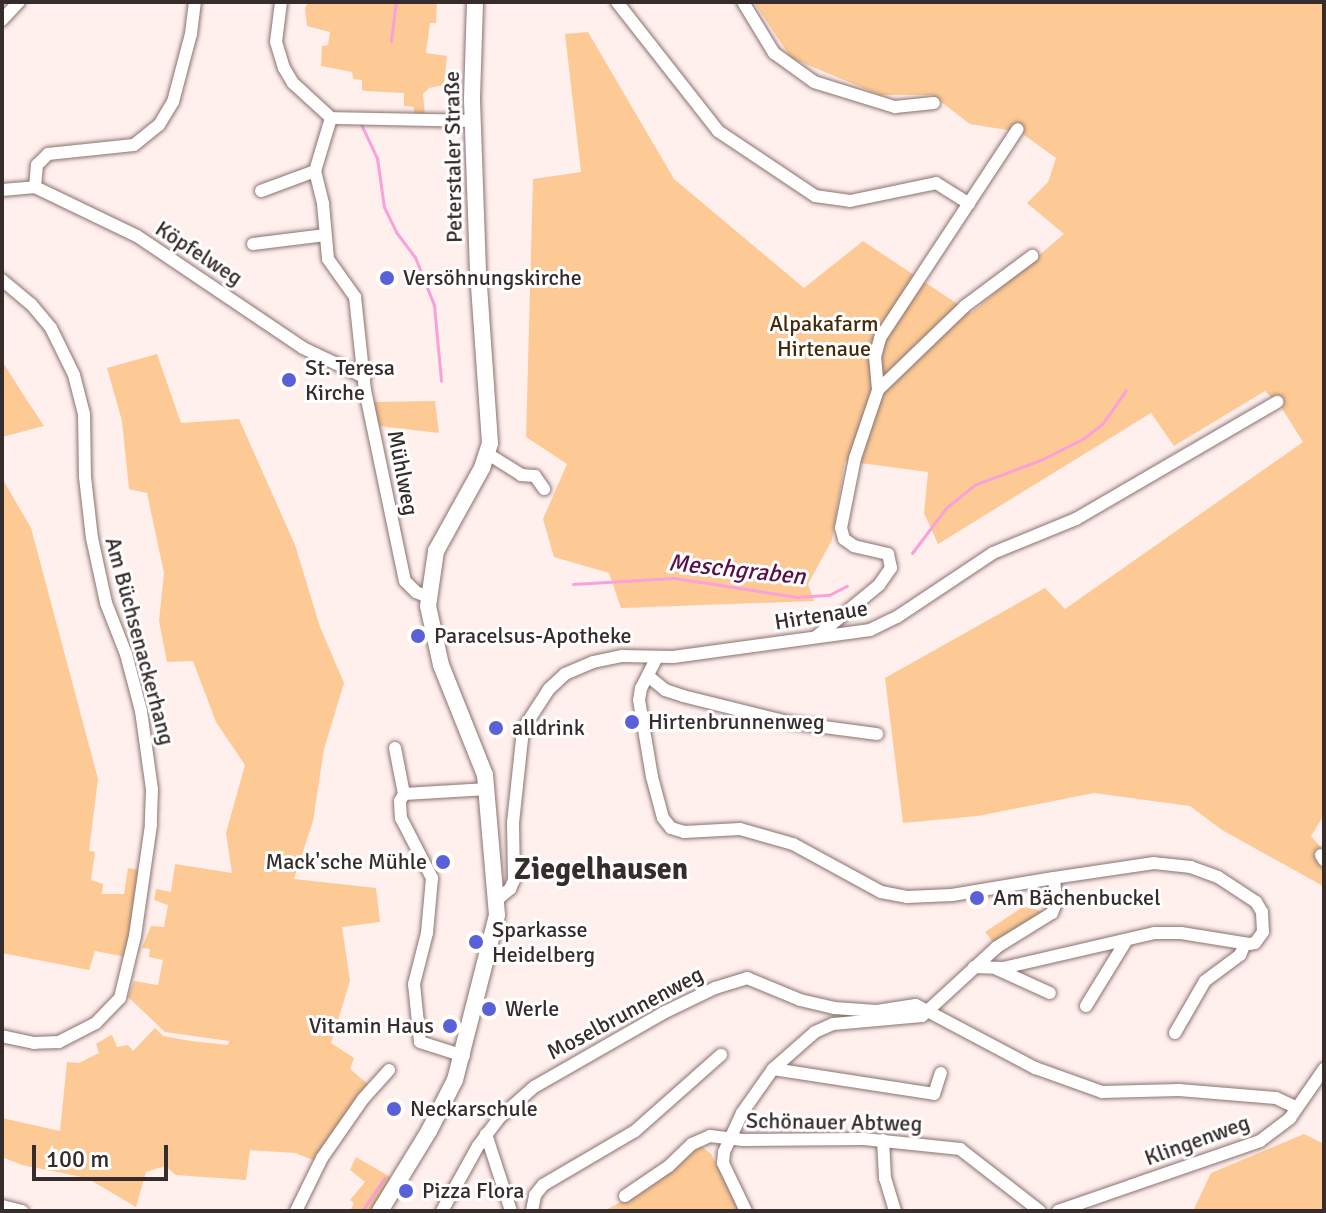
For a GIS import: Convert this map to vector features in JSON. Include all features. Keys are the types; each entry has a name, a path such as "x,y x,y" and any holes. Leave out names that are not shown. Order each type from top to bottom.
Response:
{"main road":[{"name":"Peterstaler Straße","path":"380,1211 442,1109 464,1056 495,927 498,899 488,789 476,744 438,656 428,597 439,543 488,454 491,433 481,335 473,121 475,2"}],"street":[{"path":"2,20 19,2"},
{"path":"2,190 35,187 37,165 48,154 134,145 156,129 173,102 191,34 195,2"},
{"path":"281,2 276,42 284,68 293,83 331,118 473,121"},
{"path":"617,2 718,131 815,196 850,201 936,183 969,204"},
{"path":"743,2 774,53 814,82 895,107 934,103"},
{"name":"Mühlweg","path":"331,118 315,171 329,263 355,297 364,377 404,577 412,589 428,597"},
{"path":"813,638 879,585 891,568 888,554 854,546 844,539 841,528 855,458 878,390 875,357 880,338 941,241 1018,129"},
{"path":"261,191 315,171"},
{"name":"Köpfelweg","path":"35,187 137,236 290,340 364,377"},
{"path":"253,244 325,235"},
{"path":"878,390 965,306 1032,256"},
{"name":"Am Büchsenackerhang","path":"2,280 31,304 51,328 74,375 84,414 85,477 92,538 106,603 129,662 141,711 152,789 151,825 135,936 120,998 96,1023 59,1042 34,1043 2,1036"},
{"name":"Hirtenaue","path":"498,899 510,889 514,880 513,823 523,729 557,680 576,668 622,656 657,657 870,630 897,617 993,553 1076,519 1277,402"},
{"path":"488,454 521,475 535,476 544,489"},
{"path":"657,657 639,695 642,724 662,813 671,828 684,832 740,829 793,844 870,887 896,895 940,896 1154,863 1206,872 1250,897 1262,912 1261,936 1255,943 1181,933 1155,933 1002,968 974,967"},
{"path":"648,676 665,690 683,696 787,722 877,734"},
{"path":"395,748 404,794 400,802 402,822 432,880 427,933 414,984 420,1042 464,1056"},
{"path":"404,794 488,789"},
{"path":"746,1211 723,1163 729,1138 757,1088 773,1069 815,1032 833,1024 906,1020 927,1012 997,947 1052,913 1056,903 1054,878"},
{"path":"1086,1006 1126,941"},
{"path":"1175,1033 1205,981 1240,955 1245,944"},
{"path":"1002,968 1050,993"},
{"name":"Moselbrunnenweg","path":"442,1211 460,1173 486,1134 509,1108 549,1076 663,1013 732,982 752,978 800,1000 834,1008 877,1011 916,1005 1035,1068 1102,1092 1179,1090 1276,1098 1297,1108"},
{"path":"532,1211 535,1195 543,1185 635,1131 721,1055"},
{"path":"773,1069 934,1094 941,1073"},
{"name":"Klingenweg","path":"1058,1211 1231,1154 1260,1141 1297,1108 1324,1069"},
{"path":"296,1211 322,1158 389,1070"},
{"path":"486,1134 511,1211"},
{"name":"Schönauer Abtweg","path":"625,1196 698,1140 710,1136 883,1140 960,1149 1040,1211"},
{"path":"883,1140 885,1178 895,1211"},
{"path":"2,1206 22,1211"}],"green space":[{"path":"308,2 437,2 436,23 430,23 426,53 447,56 444,85 429,88 423,94 425,115 414,116 414,107 404,106 404,93 365,91 362,90 362,80 353,79 352,72 321,66 322,46 328,45 330,32 307,26 305,9"},
{"name":"Alpakafarm Hirtenaue","path":"754,2 1324,2 1324,815 1311,836 1323,850 1315,859 1324,870 1323,886 1222,830 1190,806 1094,793 978,816 903,823 885,678 1045,588 1065,609 1303,442 1281,407 1265,391 1174,446 1151,413 938,544 924,513 928,472 845,461 832,540 808,584 814,601 621,608 609,573 554,557 543,519 567,464 526,437 533,179 581,172 565,34 588,32 674,179 804,288 863,241 971,313 1064,234 1027,203 1048,182 1056,158 1020,132 970,124 932,95 880,95 791,58"},
{"path":"157,354 181,423 239,419 295,545 320,627 344,683 324,749 313,821 294,879 376,888 380,922 342,927 350,981 331,1043 354,1058 350,1069 368,1084 316,1161 295,1153 250,1150 246,1180 176,1175 165,1166 146,1172 136,1207 87,1178 22,1165 2,1157 2,1118 60,1131 67,1062 79,1063 99,1053 96,1044 109,1036 112,1035 117,1047 128,1045 133,1051 155,1028 163,1036 191,1041 228,1045 229,1041 165,1032 128,997 134,981 158,985 163,960 149,957 150,949 142,948 151,926 164,927 168,905 154,900 156,889 171,892 175,864 232,873 226,833 245,765 216,722 193,661 167,662 159,621 164,573 147,493 129,489 122,421 107,368"},
{"path":"2,361 19,388 44,426 2,437"},
{"path":"435,401 439,433 379,426 373,402"},
{"path":"2,478 31,528 98,779 89,851 95,852 91,880 103,884 102,894 124,894 128,868 139,870 126,957 95,951 89,970 2,953"},
{"path":"1023,907 1047,912 994,943 985,932"},
{"path":"1304,1134 1324,1144 1324,1211 1193,1211 1211,1173"},
{"path":"701,1146 711,1154 740,1211 604,1211 652,1185"},
{"path":"356,1157 392,1178 371,1211 350,1211 354,1203 350,1200 365,1182 350,1170"}],"waterway":[{"path":"391,41 396,2"},
{"path":"361,124 377,158 384,207 396,232 415,257 434,305 441,381"},
{"name":"Meschgraben","path":"912,553 946,508 974,485 1043,459 1084,438 1103,423 1126,390"},
{"name":"Meschgraben","path":"573,584 674,578 797,597 829,595 847,586"},
{"path":"362,1211 384,1178"}],"place":[{"name":"Versöhnungskirche","path":"387,278"},
{"name":"St. Teresa Kirche","path":"289,380"},
{"name":"Paracelsus-Apotheke","path":"418,636"},
{"name":"Hirtenbrunnenweg","path":"632,722"},
{"name":"alldrink","path":"496,728"},
{"name":"Mack'sche Mühle","path":"443,862"},
{"name":"Am Bächenbuckel","path":"977,898"},
{"name":"Sparkasse Heidelberg","path":"476,942"},
{"name":"Werle","path":"489,1009"},
{"name":"Vitamin Haus","path":"450,1026"},
{"name":"Neckarschule","path":"394,1109"},
{"name":"Pizza Flora","path":"406,1191"}],"district":[{"name":"Ziegelhausen","path":"601,870"}]}
